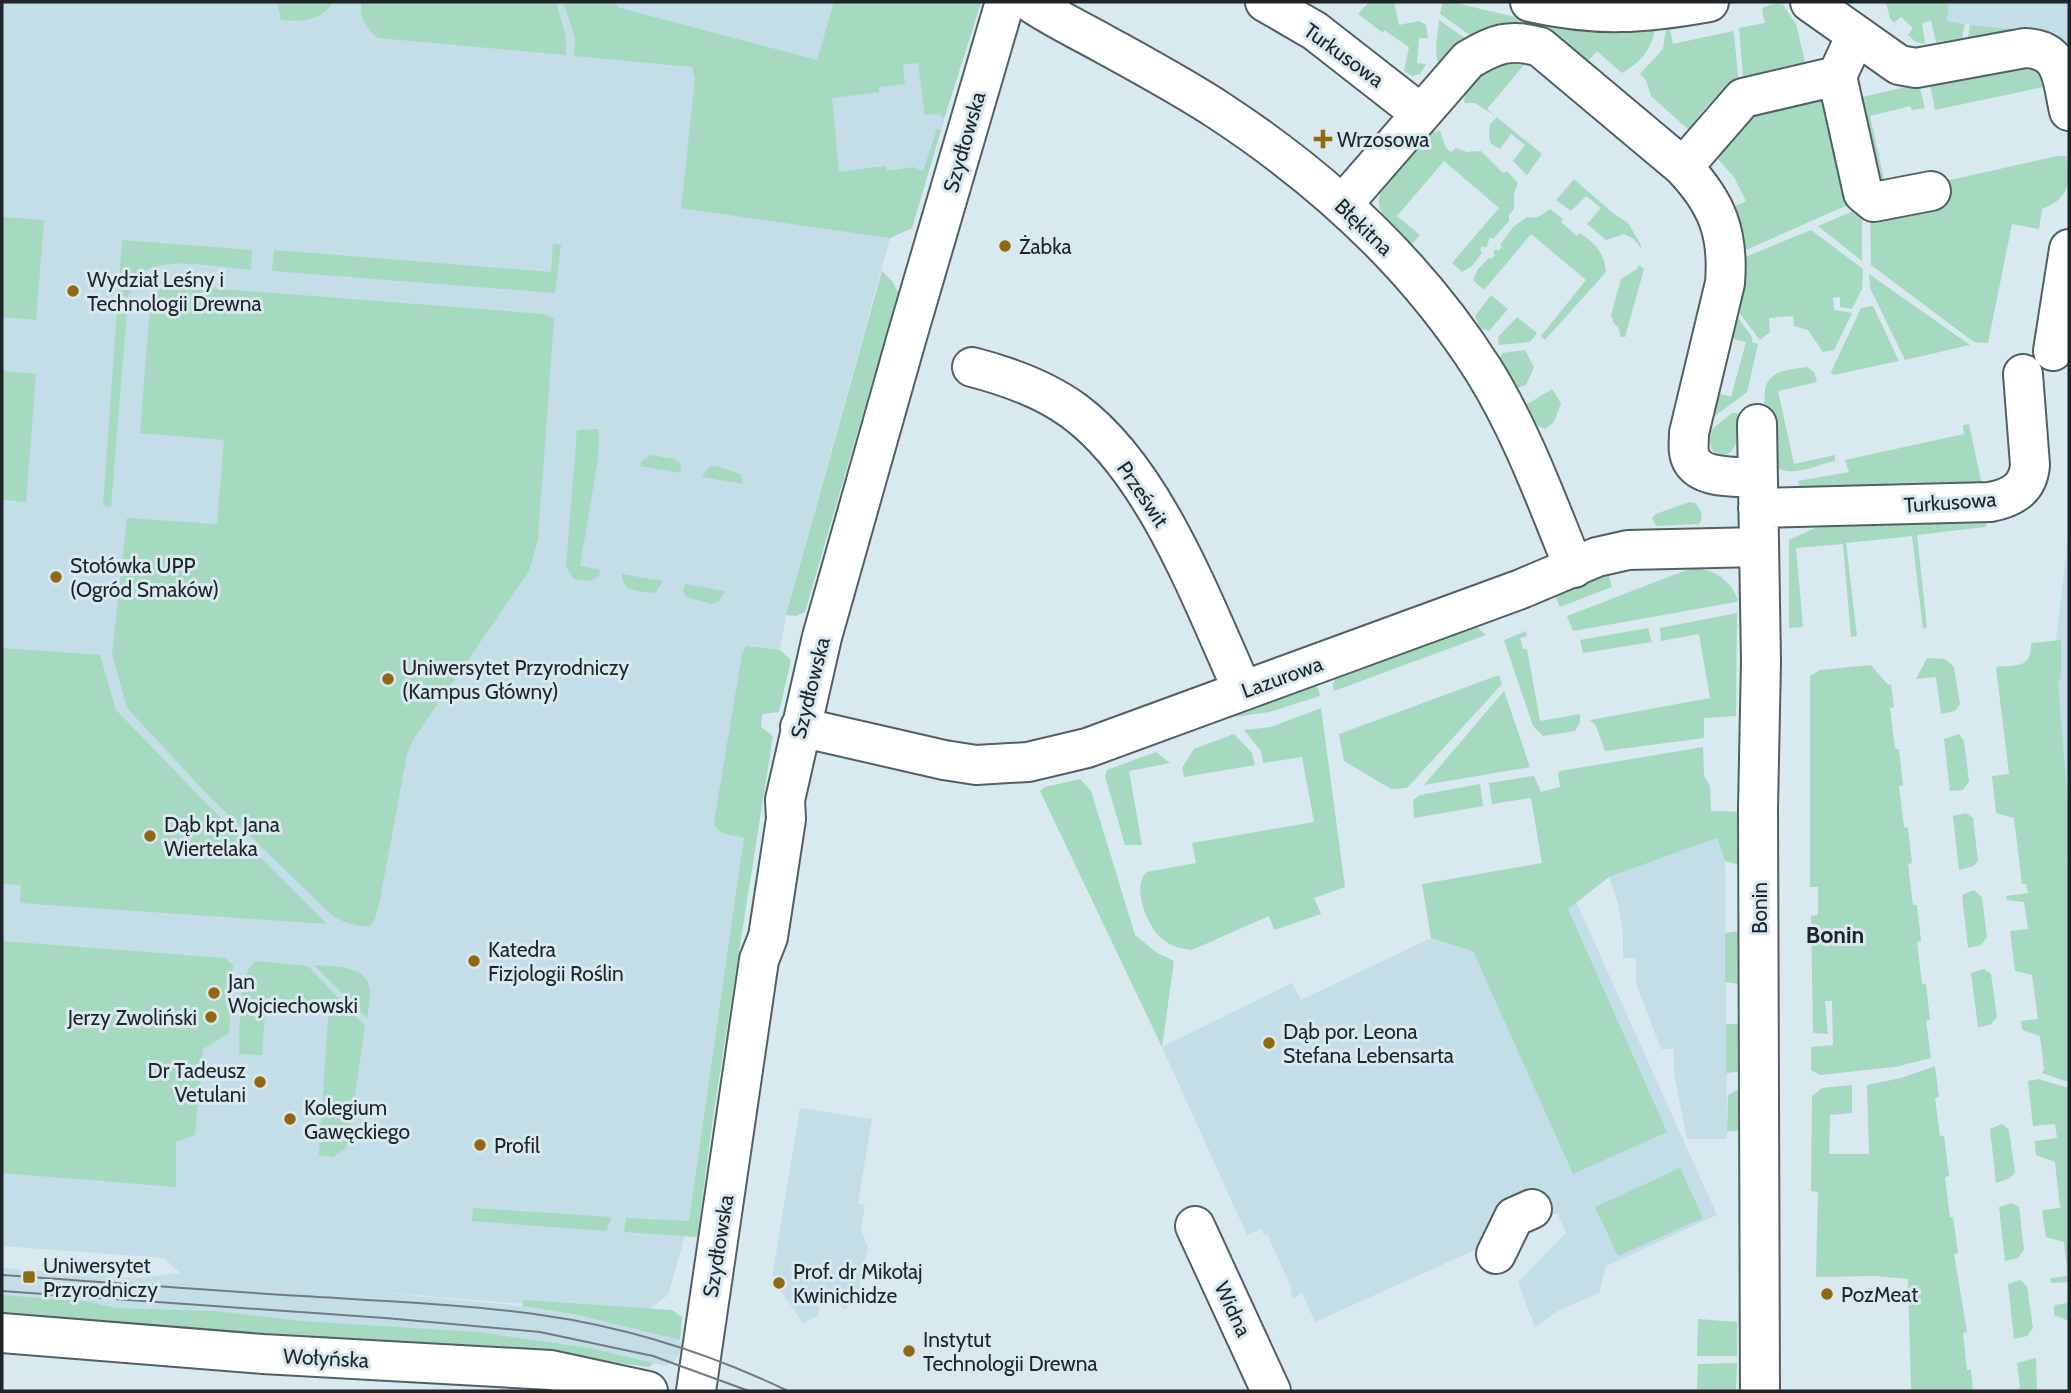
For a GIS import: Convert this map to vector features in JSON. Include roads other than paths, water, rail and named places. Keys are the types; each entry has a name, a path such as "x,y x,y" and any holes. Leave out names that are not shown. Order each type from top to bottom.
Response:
{"street":[{"name":"Szydłowska","path":"696,1391 760,960 768,937 786,819 785,800 800,727 822,637 1005,2"},
{"name":"Błękitna","path":"1030,2 1154,71 1219,111 1279,154 1342,205 1382,242 1451,321 1485,372 1507,413 1574,568"},
{"name":"Turkusowa","path":"1265,2 1315,31 1420,113"},
{"path":"1530,2 1567,10 1613,14 1709,2"},
{"path":"1816,6 1899,65 1916,68 2025,48 2038,48 2054,58 2060,70 2069,111"},
{"path":"1856,35 1837,76 1863,193 1867,199 1874,202 1931,191"},
{"path":"1342,205 1468,60 1487,48 1506,43 1522,42 1540,47 1683,167 1743,98 1837,76"},
{"name":"Turkusowa","path":"1683,167 1702,187 1713,204 1725,238 1727,262 1723,295 1689,433 1689,451 1692,461 1700,470 1717,474 1758,493 1990,502 2013,495 2023,487 2029,475 2031,465 2023,374"},
{"path":"2053,351 2069,249"},
{"name":"Prześwit","path":"972,367 999,374 1055,398 1088,422 1104,439 1143,488 1165,523 1243,691"},
{"name":"Bonin","path":"1757,424 1761,638 1758,808 1760,1391"},
{"name":"Lazurowa","path":"800,727 976,765 1005,765 1054,757 1087,748 1243,691 1574,568 1597,557 1628,550 1759,547"},
{"path":"1496,1254 1514,1217 1532,1209"},
{"name":"Widna","path":"1195,1226 1271,1391"},
{"name":"Wołyńska","path":"2,1333 263,1354 551,1370 648,1391"}],"tram line":[{"path":"2,1275 422,1303 541,1315 605,1327 667,1344 729,1365 788,1391"},
{"path":"2,1291 385,1318 540,1332 653,1356 749,1391"}],"place":[{"name":"Wrzosowa","path":"1323,139"},
{"name":"Żabka","path":"1005,246"},
{"name":"Wydział Leśny i Technologii Drewna","path":"73,291"},
{"name":"Stołówka UPP (Ogród Smaków)","path":"56,577"},
{"name":"Uniwersytet Przyrodniczy (Kampus Główny)","path":"388,679"},
{"name":"Dąb kpt. Jana Wiertelaka","path":"150,836"},
{"name":"Katedra Fizjologii Roślin","path":"474,961"},
{"name":"Jan Wojciechowski","path":"214,993"},
{"name":"Jerzy Zwoliński","path":"211,1017"},
{"name":"Dąb por. Leona Stefana Lebensarta","path":"1269,1043"},
{"name":"Dr Tadeusz Vetulani","path":"260,1082"},
{"name":"Kolegium Gawęckiego","path":"290,1119"},
{"name":"Profil","path":"480,1145"},
{"name":"Uniwersytet Przyrodniczy","path":"29,1277"},
{"name":"Prof. dr Mikołaj Kwinichidze","path":"779,1283"},
{"name":"PozMeat","path":"1827,1294"},
{"name":"Instytut Technologii Drewna","path":"909,1351"}],"district":[{"name":"Bonin","path":"1835,935"}]}
